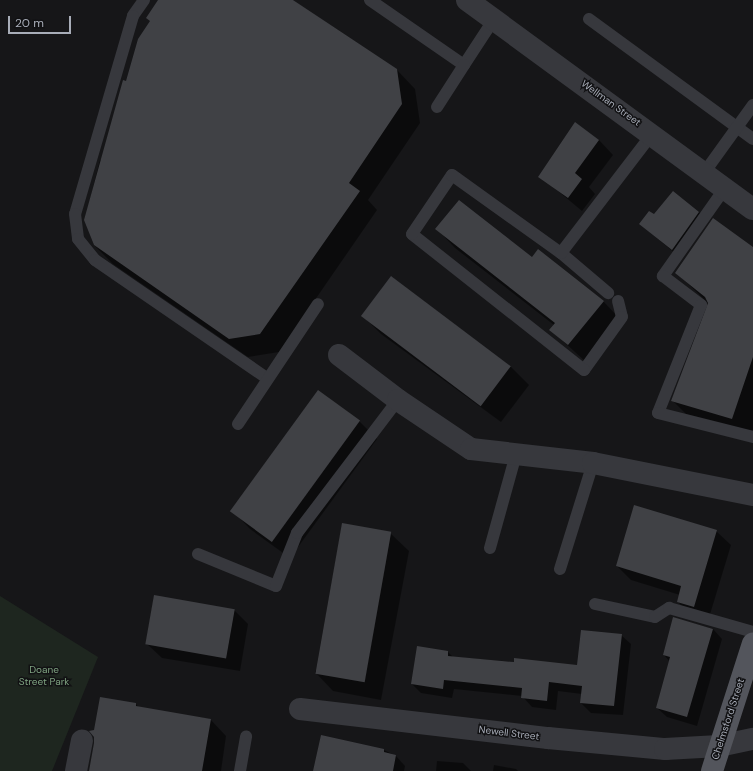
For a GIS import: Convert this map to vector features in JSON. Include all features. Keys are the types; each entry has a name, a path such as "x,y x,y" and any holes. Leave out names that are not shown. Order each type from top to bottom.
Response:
{"main road":[{"name":"Chelmsford Street","path":"712,771 753,643"}],"street":[{"name":"Wellman Street","path":"467,0 753,209"},
{"path":"339,355 398,400 471,449 593,463 753,495"},
{"name":"Newell Street","path":"300,709 665,749 719,746 753,739"},
{"path":"76,771 82,740"}],"lane":[{"path":"144,0 133,16 75,214 78,239 95,260 267,378"},
{"path":"370,0 464,65"},
{"path":"437,107 494,19"},
{"path":"589,19 753,138"},
{"path":"704,172 753,105"},
{"path":"561,253 652,134"},
{"path":"608,293 561,253 452,175 412,234 584,370 622,317 618,301"},
{"path":"725,188 663,276 701,305 658,413 753,437"},
{"path":"238,424 267,378 318,304"},
{"path":"198,554 276,586 298,533 398,400"},
{"path":"490,548 516,454"},
{"path":"560,569 593,463"},
{"path":"595,604 655,617 669,608 753,632"},
{"path":"240,771 246,737"}],"green space":[{"name":"Doane Street Park","path":"0,596 98,657 52,771 0,771"}],"building":[{"path":"158,0 293,0 397,69 402,104 349,183 360,191 260,334 229,339 94,245 84,220 123,80 126,81 138,39 150,21 146,18"},
{"path":"575,122 599,140 575,173 582,179 568,198 538,177"},
{"path":"673,191 699,212 672,250 639,224 649,211 654,214"},
{"path":"459,200 532,257 538,249 604,301 568,345 549,330 555,323 435,229"},
{"path":"713,218 753,247 753,357 732,419 671,401 708,303 705,297 675,273"},
{"path":"391,276 511,366 481,406 361,316"},
{"path":"318,390 360,421 272,542 230,511"},
{"path":"634,505 717,530 694,607 677,602 681,586 616,566"},
{"path":"342,523 391,532 365,682 315,674"},
{"path":"154,595 235,609 226,658 145,644"},
{"path":"673,617 713,629 687,717 656,708 670,657 663,655"},
{"path":"581,630 622,634 614,706 580,703 582,686 549,682 547,701 521,698 522,688 444,680 443,689 411,684 417,646 448,651 448,656 514,662 514,658 577,665"},
{"path":"100,697 136,703 136,706 211,719 202,771 89,771 94,737 89,731 94,730"},
{"path":"321,735 384,749 384,752 396,755 393,771 313,771"}]}
